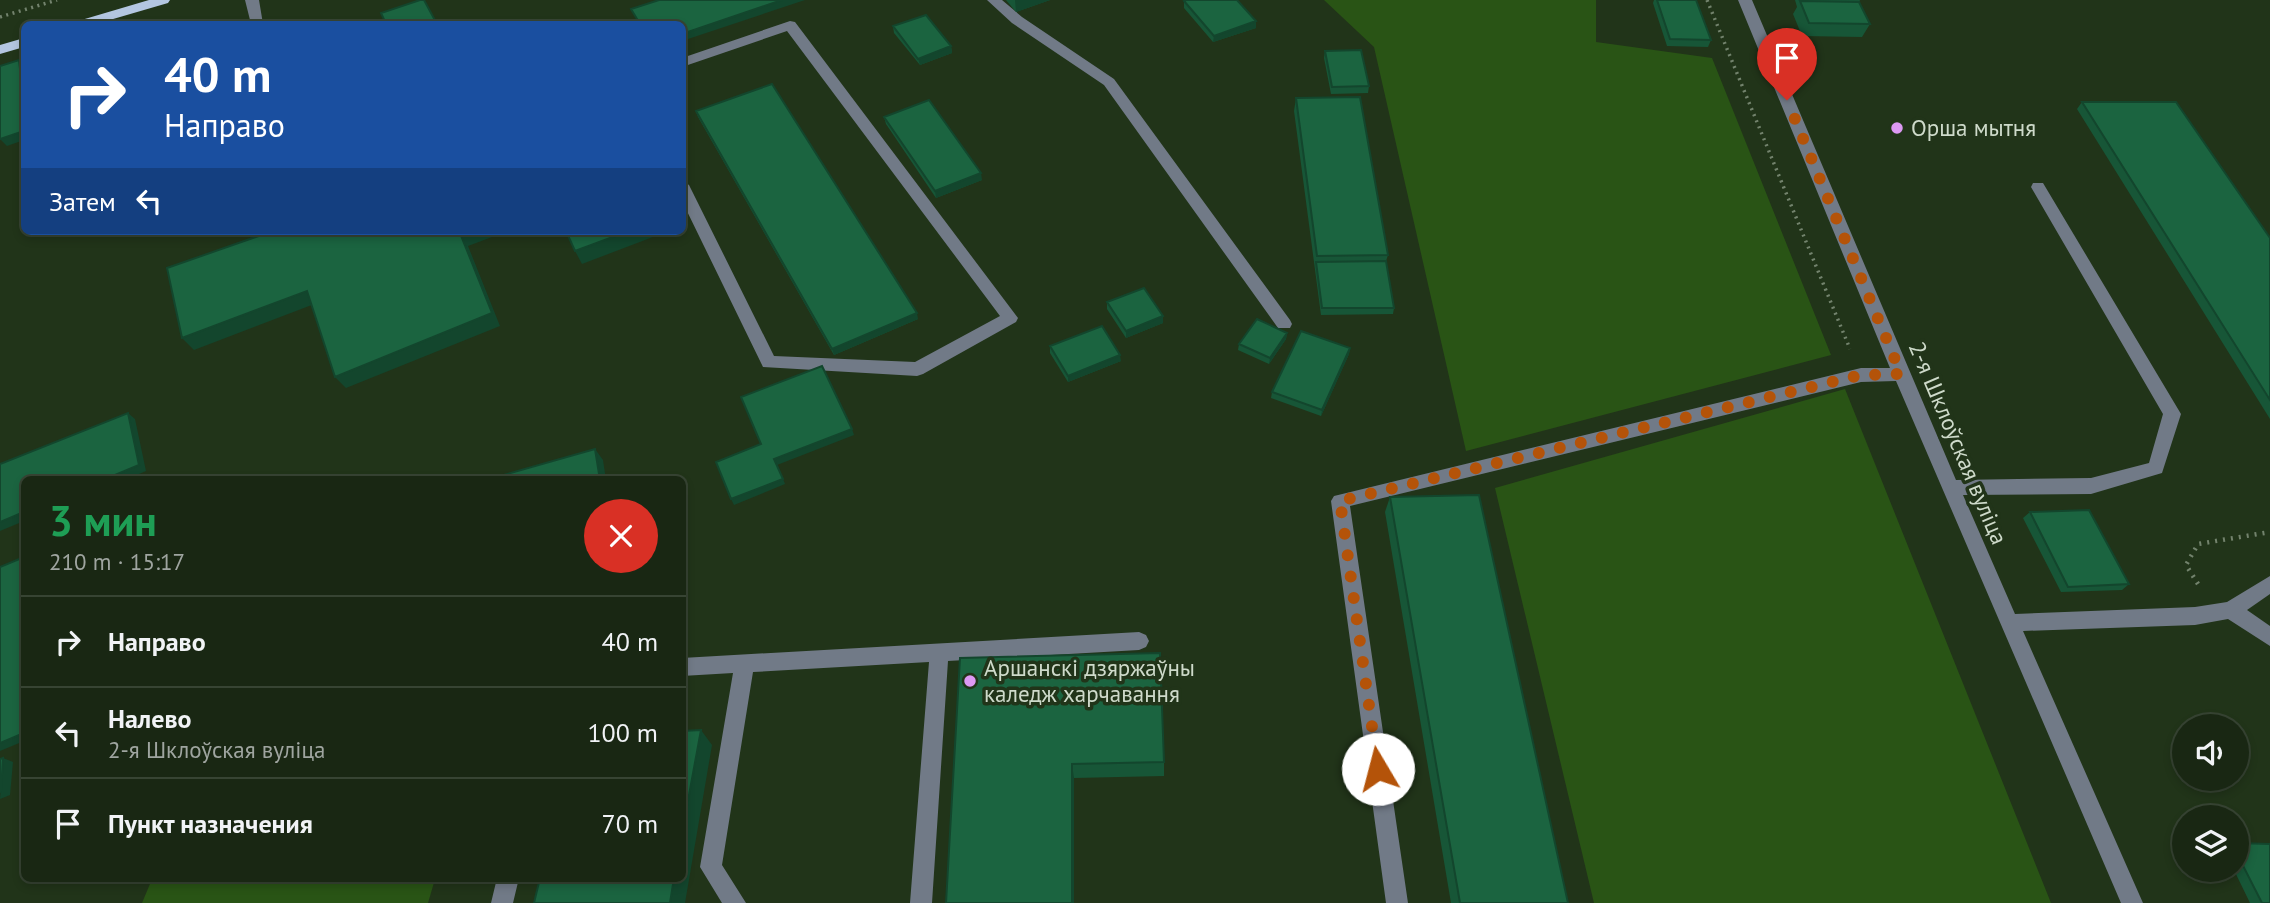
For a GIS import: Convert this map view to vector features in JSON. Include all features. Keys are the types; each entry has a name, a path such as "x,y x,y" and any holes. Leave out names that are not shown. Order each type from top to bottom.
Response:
{"main road":[{"path":"93,21 163,0"},
{"path":"0,50 21,44"}],"street":[{"path":"252,0 256,21"},
{"path":"994,0 1017,20 1109,82 1284,324"},
{"name":"2-я Шклоўская вуліца","path":"1745,0 1901,374 2132,903"},
{"path":"686,62 790,25 1010,318 917,369 769,362 686,193"},
{"path":"1951,488 2091,486 2156,468 2160,457 2172,414 2038,187"},
{"path":"1398,903 1340,501 1861,375 1901,374"},
{"path":"2010,623 2195,616 2231,610 2270,584"},
{"path":"2231,610 2270,636"},
{"path":"686,667 744,666 1139,641"},
{"path":"921,903 939,653"},
{"path":"735,903 711,867 744,666"},
{"path":"502,903 507,882"}],"path":[{"path":"0,17 57,0"},
{"path":"1707,0 1861,375"},
{"path":"2231,610 2204,593 2186,565 2198,544 2270,532"}],"green space":[{"path":"1324,0 1596,0 1596,42 1712,58 1831,355 1466,451 1374,47"},
{"path":"1845,389 2051,903 1594,903 1495,488"},
{"path":"150,882 434,882 428,903 142,903"}],"building":[{"path":"424,0 435,21 385,21 381,13"},
{"path":"659,0 782,0 686,33 686,21 638,21 631,9"},
{"path":"1237,0 1256,21 1214,36 1184,1"},
{"path":"1657,0 1696,0 1711,40 1670,39"},
{"path":"1800,1 1859,2 1870,24 1809,23"},
{"path":"926,15 951,46 918,59 893,26"},
{"path":"1361,50 1369,86 1332,87 1325,51"},
{"path":"19,60 21,132 0,139 0,66"},
{"path":"772,84 917,313 832,349 696,111"},
{"path":"1360,97 1388,255 1317,256 1296,98"},
{"path":"929,100 981,173 935,191 884,117"},
{"path":"2082,102 2176,102 2270,238 2270,400"},
{"path":"262,235 461,235 492,313 335,377 307,291 182,338 167,268"},
{"path":"568,235 618,235 575,251"},
{"path":"1386,261 1394,308 1322,308 1316,262"},
{"path":"1144,288 1163,316 1126,331 1107,302"},
{"path":"1257,319 1287,333 1270,358 1239,344"},
{"path":"1102,326 1120,355 1068,376 1050,346"},
{"path":"1301,331 1350,348 1322,410 1272,392"},
{"path":"822,366 852,429 774,459 783,479 731,499 716,462 761,444 741,397"},
{"path":"128,413 139,465 113,476 21,476 21,513 0,522 0,464"},
{"path":"595,449 599,476 500,476"},
{"path":"1479,495 1568,903 1460,903 1390,497"},
{"path":"2089,510 2129,584 2068,587 2030,512"},
{"path":"21,558 21,734 0,743 0,567"},
{"path":"1160,653 1164,762 1072,764 1072,903 946,903 960,658"},
{"path":"701,730 686,811 686,731"},
{"path":"3,758 1,791 0,792 0,759"},
{"path":"2249,843 2270,844 2270,903 2262,903 2249,878"},
{"path":"539,882 673,882 670,903 534,903"}],"place":[{"name":"Орша мытня","path":"1897,128"},
{"name":"Аршанскі дзяржаўны каледж харчавання","path":"970,681"}],"route":[{"path":"1378,769 1340,501 1743,401 1861,375 1901,374 1787,100"}]}
